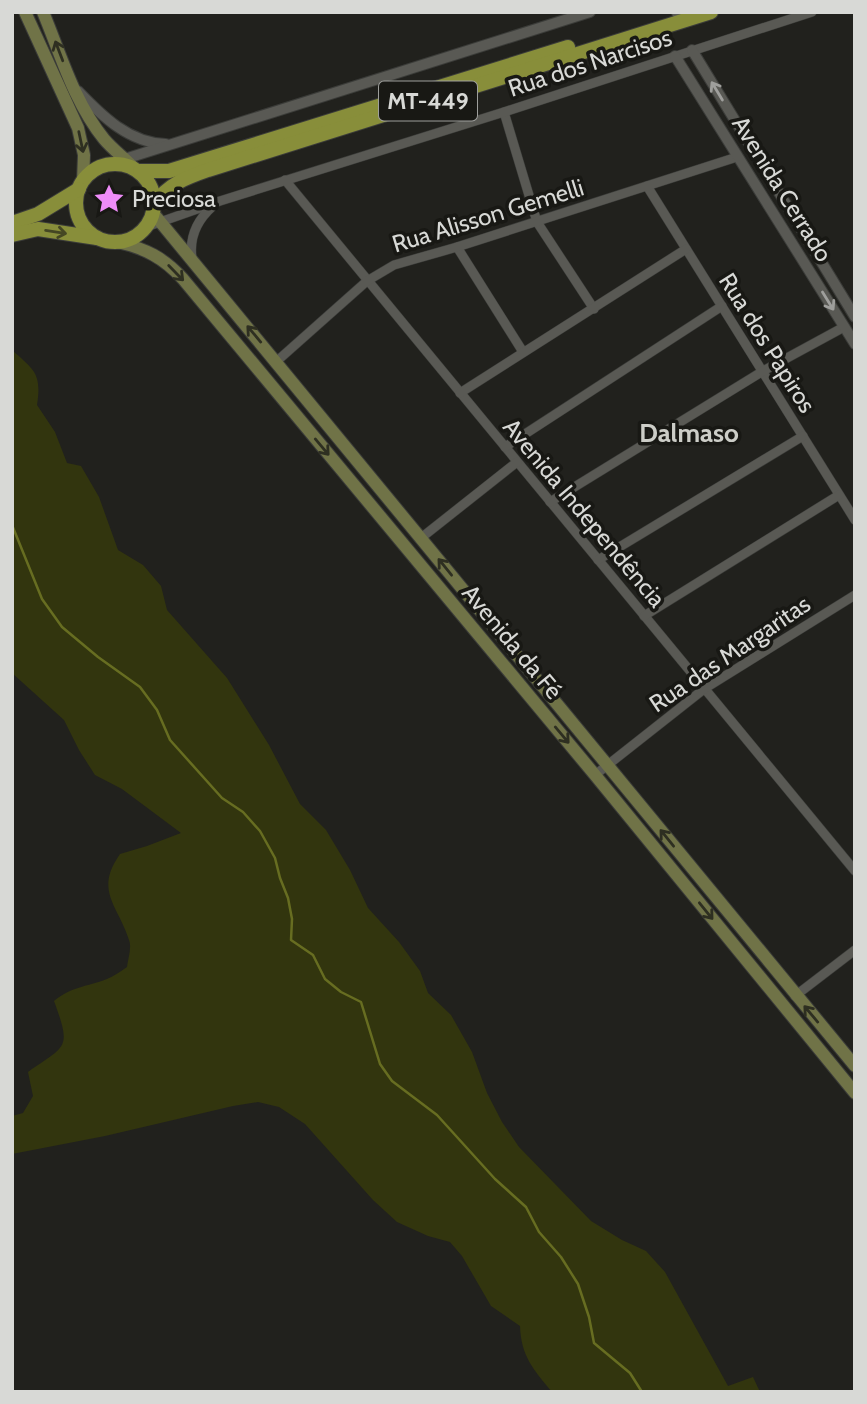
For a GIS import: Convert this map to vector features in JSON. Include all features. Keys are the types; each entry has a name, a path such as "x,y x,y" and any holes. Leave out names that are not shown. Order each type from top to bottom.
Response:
{"main road":[{"path":"25,12 78,128 84,155 76,207 84,227 99,239"},
{"path":"43,12 73,86 104,139 128,166 150,185 156,213"},
{"name":"MT-449","path":"117,242 128,240 146,228 169,187 180,180 711,12"},
{"name":"MT-449","path":"12,223 37,214 81,185 91,172 128,166 169,171 678,13"},
{"name":"Avenida da Fé","path":"156,213 855,1066"},
{"path":"12,235 38,229 117,242"},
{"name":"Avenida da Fé","path":"117,242 148,251 178,273 855,1093"}],"street":[{"path":"128,166 176,142 590,12"},
{"name":"Rua dos Narcisos","path":"156,213 220,201 812,12"},
{"name":"Avenida Cerrado","path":"692,50 855,317"},
{"name":"Avenida Cerrado","path":"675,56 855,344"},
{"path":"73,86 104,116 131,135 155,143 176,142"},
{"path":"503,112 537,222 594,309"},
{"name":"Rua Alisson Gemelli","path":"277,361 367,281 400,263 537,222 737,156"},
{"name":"Avenida Independência","path":"285,180 855,871"},
{"name":"Rua dos Papiros","path":"647,186 855,520"},
{"name":"Rua dos Narcisos","path":"193,261 191,243 196,226 207,211 220,201"},
{"path":"457,247 523,352"},
{"path":"460,393 686,249"},
{"path":"505,447 722,306"},
{"path":"550,502 763,372 844,327"},
{"path":"598,560 803,436"},
{"path":"421,538 517,462"},
{"path":"644,616 839,495"},
{"name":"Rua das Margaritas","path":"595,775 704,689 855,595"},
{"path":"795,996 855,950"}],"green space":[{"path":"12,350 35,373 38,386 37,405 55,432 67,463 81,466 99,497 118,550 143,565 161,586 167,610 227,678 269,745 300,804 326,830 350,870 368,908 399,942 420,971 428,993 451,1015 472,1052 487,1093 519,1147 591,1221 646,1251 665,1272 728,1386 753,1377 760,1392 552,1392 529,1362 520,1326 491,1306 462,1256 450,1242 428,1236 397,1222 373,1200 305,1124 279,1107 258,1102 233,1106 105,1136 12,1154 12,1116 23,1113 33,1096 28,1072 58,1051 64,1038 54,1001 74,990 110,978 127,967 130,943 111,898 109,878 112,867 120,854 181,833 122,789 95,775 64,720 12,673"}],"waterway":[{"path":"12,525 42,599 62,627 140,687 157,710 170,740 222,798 243,812 260,831 275,858 288,898 292,919 291,940 313,955 325,979 341,992 361,1002 380,1064 392,1081 437,1115 495,1179 526,1207 539,1232 561,1257 578,1284 594,1343 630,1373 642,1392"}],"place":[{"name":"Preciosa","path":"109,199"}],"district":[{"name":"Dalmaso","path":"689,433"}]}
